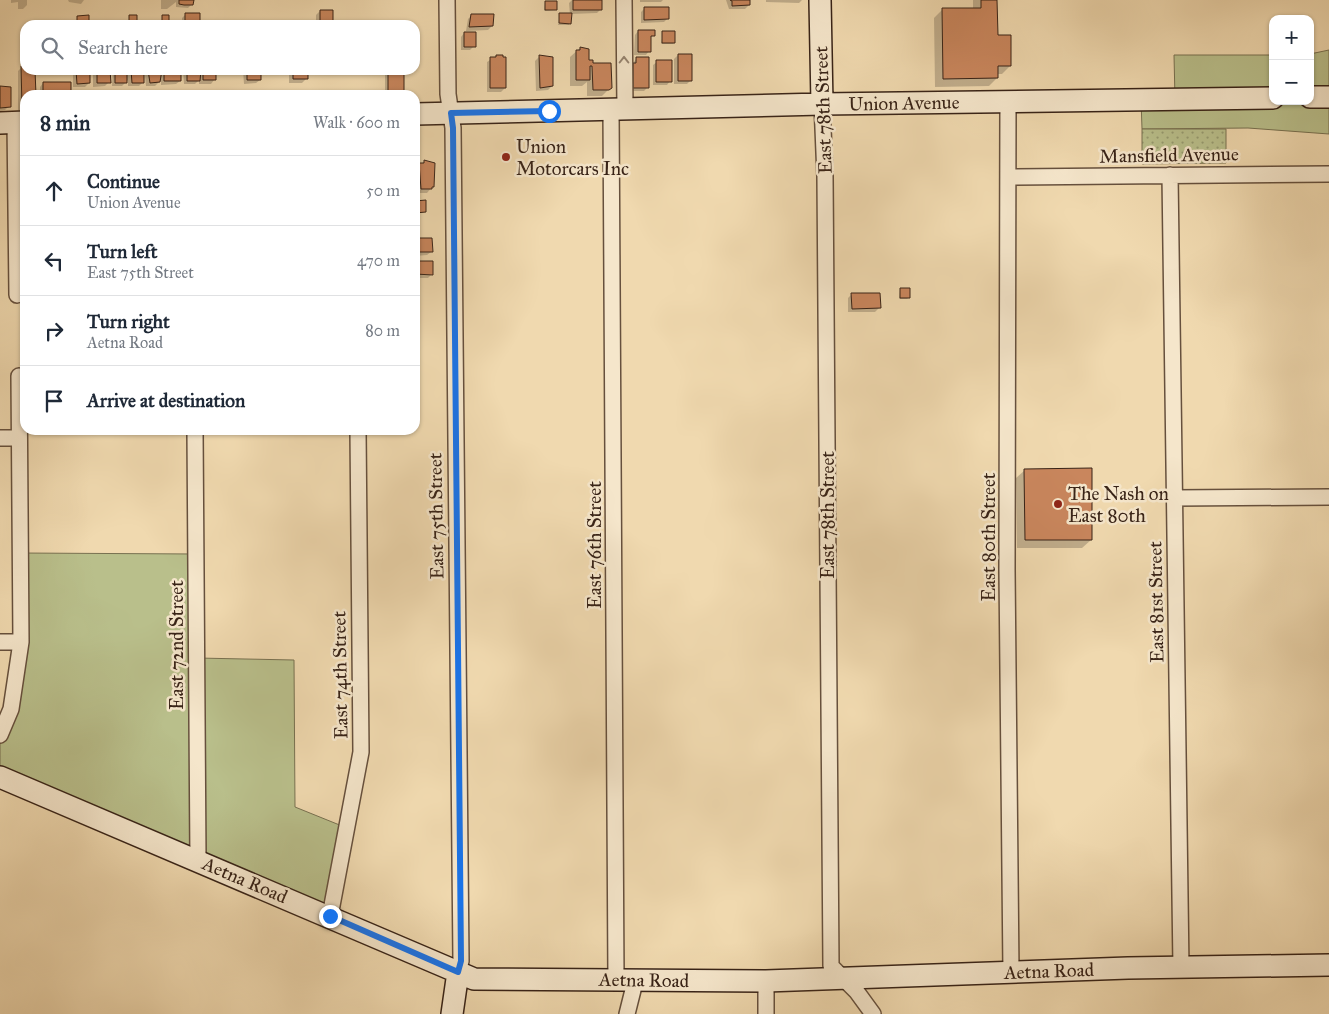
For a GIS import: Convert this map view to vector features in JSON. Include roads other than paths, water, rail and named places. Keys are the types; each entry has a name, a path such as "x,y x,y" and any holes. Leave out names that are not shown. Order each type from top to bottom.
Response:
{"street":[{"name":"East 75th Street","path":"447,0 448,94 453,128 461,961 458,972"},
{"name":"East 76th Street","path":"624,0 618,109 624,980 633,990 627,1014"},
{"name":"East 78th Street","path":"820,0 825,177 831,966 840,978 857,992 873,1014"},
{"path":"1314,97 1329,97"},
{"name":"Union Avenue","path":"420,114 822,104 1269,98"},
{"name":"East 80th Street","path":"1008,102 1007,570 1011,973"},
{"path":"13,122 18,295"},
{"name":"Mansfield Avenue","path":"1009,177 1329,174"},
{"name":"East 81st Street","path":"1170,175 1181,968"},
{"path":"18,376 20,387"},
{"path":"0,736 11,709 21,642 20,425"},
{"name":"East 72nd Street","path":"195,435 198,860"},
{"name":"East 74th Street","path":"330,916 361,752 358,435"},
{"path":"0,438 19,438"},
{"path":"1175,498 1329,497"},
{"path":"0,642 21,642"},
{"name":"Aetna Road","path":"0,777 474,978 766,981 1329,965"},
{"path":"452,1014 458,972"},
{"path":"766,981 766,1014"}],"place":[{"name":"Union Motorcars Inc","path":"506,157"},
{"name":"The Nash on East 80th","path":"1058,504"}]}
